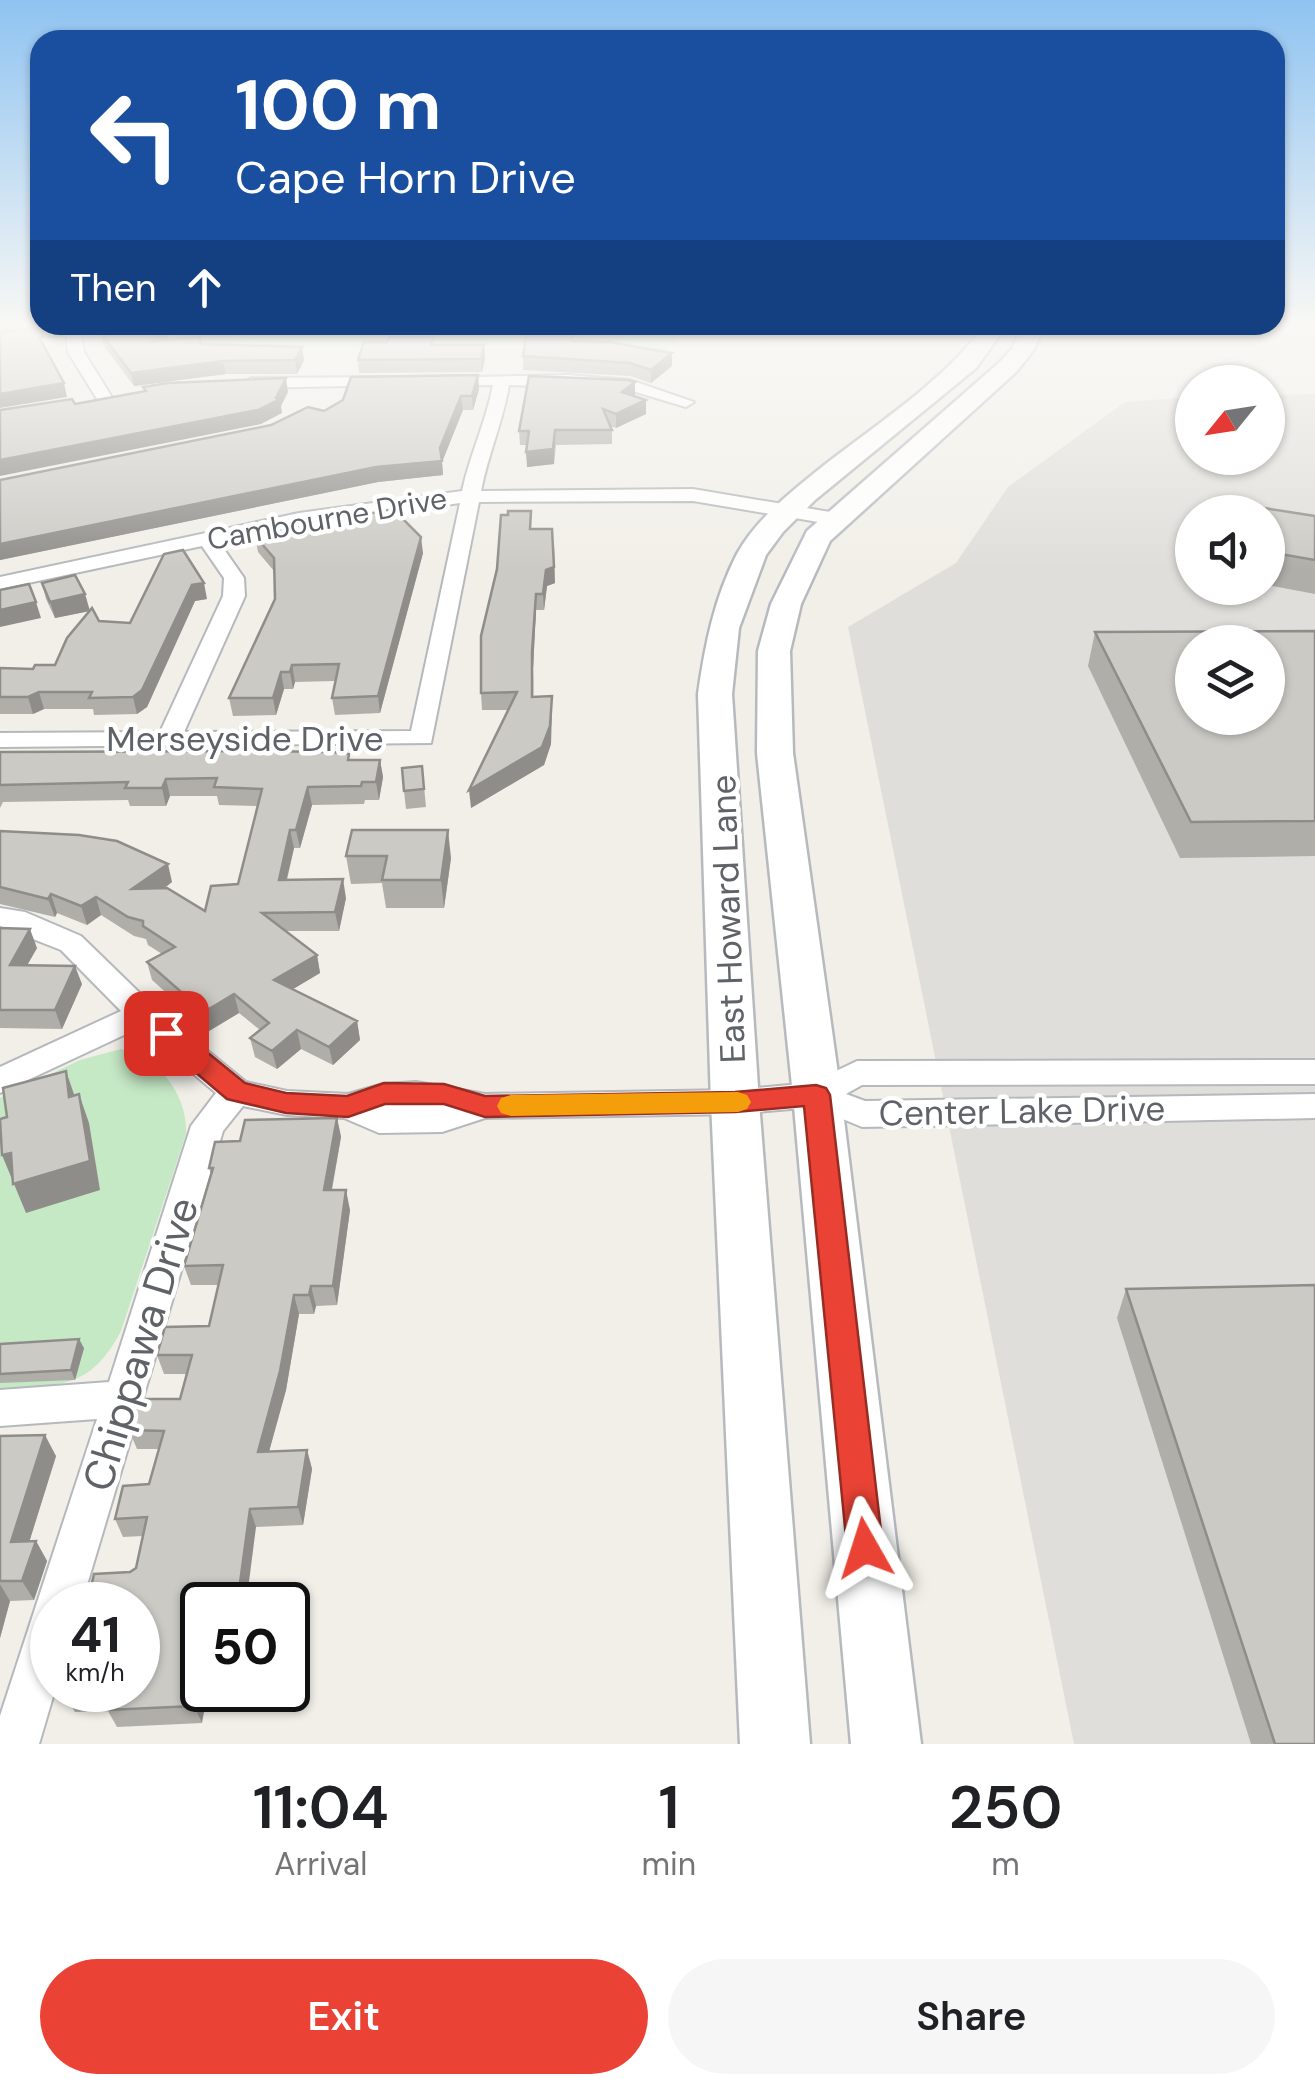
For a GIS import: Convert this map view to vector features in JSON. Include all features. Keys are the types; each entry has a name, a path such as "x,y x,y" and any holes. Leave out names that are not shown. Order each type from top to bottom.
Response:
{"main road":[{"name":"East Howard Lane","path":"775,1744 735,1102 722,764 715,694 723,628 752,554 786,512 914,407"},
{"name":"East Howard Lane","path":"886,1744 775,753 774,651 786,604 817,537 962,407"}],"street":[{"name":"Merseyside Drive","path":"0,740 422,738 481,444 497,407"},
{"name":"Cambourne Drive","path":"0,583 364,507 472,496 693,494 836,519"},
{"path":"168,741 234,596 234,578 207,539"},
{"path":"0,917 15,918 70,943 142,1014 236,1092 286,1103 381,1107 442,1119 485,1106 735,1102 816,1095"},
{"path":"0,1080 142,1014"},
{"name":"Center Lake Drive","path":"816,1095 857,1073 1315,1072"},
{"name":"Chippawa Drive","path":"65,1582 208,1126 236,1092"},
{"name":"Center Lake Drive","path":"816,1095 862,1114 1315,1106"},
{"path":"0,1408 122,1400"},
{"path":"15,1744 30,1695"}],"shaded area":[{"path":"1118,407 1175,407 1175,475 1285,475 1285,407 1315,407 1315,1744 1074,1744 848,627 956,563 1008,487"}],"green space":[{"path":"121,1049 147,1061 168,1080 182,1106 186,1134 121,1331 97,1365 85,1374 57,1384 0,1391 0,1098 80,1060"}],"building":[{"path":"17,407 263,407 0,460 0,410"},
{"path":"307,407 324,411 330,407 456,407 440,448 442,461 376,467 0,544 0,480 271,425"},
{"path":"523,407 630,407 616,414 603,409 612,430 555,430 553,449 526,452 529,431 519,431"},
{"path":"393,509 421,537 378,696 332,698 339,664 292,665 290,672 281,672 273,698 229,698 275,599 274,558 255,536"},
{"path":"508,511 531,511 530,529 552,529 554,567 546,570 543,594 536,594 532,652 532,697 552,696 550,726 542,747 469,790 517,692 481,693 481,636 497,569 501,515 508,515"},
{"path":"1285,511 1315,516 1315,560 1285,555"},
{"path":"183,550 204,583 192,585 142,690 133,697 89,698 92,692 39,692 28,697 0,697 0,668 55,665 67,638 92,608 99,621 130,623 164,554"},
{"path":"75,575 85,594 50,602 42,583"},
{"path":"29,584 36,602 0,610 0,590"},
{"path":"1285,631 1315,631 1315,821 1191,822 1095,632 1175,632 1175,735 1285,735"},
{"path":"0,752 332,752 349,754 348,760 380,760 376,782 308,787 296,830 290,830 279,880 343,879 335,912 262,913 317,955 274,980 357,1021 329,1047 297,1030 272,1051 250,1038 269,1023 234,994 204,1012 147,962 175,947 143,926 143,921 128,917 96,897 81,906 51,894 48,899 0,887 0,831 79,835 117,841 168,864 132,889 167,888 205,911 211,886 238,884 262,789 214,787 217,778 166,779 162,788 125,788 128,782 0,785"},
{"path":"422,766 424,789 404,791 402,768"},
{"path":"352,830 448,830 441,880 382,880 387,856 346,856"},
{"path":"0,928 30,929 10,965 75,966 55,1010 0,1010"},
{"path":"66,1071 69,1097 79,1094 90,1161 13,1184 11,1153 2,1155 0,1119 7,1117 3,1088"},
{"path":"337,1118 324,1190 346,1190 333,1286 311,1286 309,1295 294,1295 280,1371 258,1452 307,1450 298,1507 250,1509 240,1582 180,1582 180,1707 160,1708 160,1582 92,1582 94,1574 130,1572 136,1568 147,1517 115,1519 123,1486 149,1484 164,1431 129,1430 139,1399 180,1399 192,1355 157,1355 165,1327 209,1326 223,1265 184,1266 213,1168 209,1168 215,1142 240,1141 245,1120"},
{"path":"1315,1285 1315,1744 1275,1744 1126,1289"},
{"path":"79,1339 71,1370 0,1374 0,1344"},
{"path":"45,1435 11,1542 36,1541 22,1581 0,1581 0,1436"}],"slow traffic":[{"path":"511,1106 738,1102"}],"route":[{"path":"166,1033 236,1092 286,1103 348,1106 384,1094 444,1094 485,1106 735,1102 816,1095 865,1548"}]}
